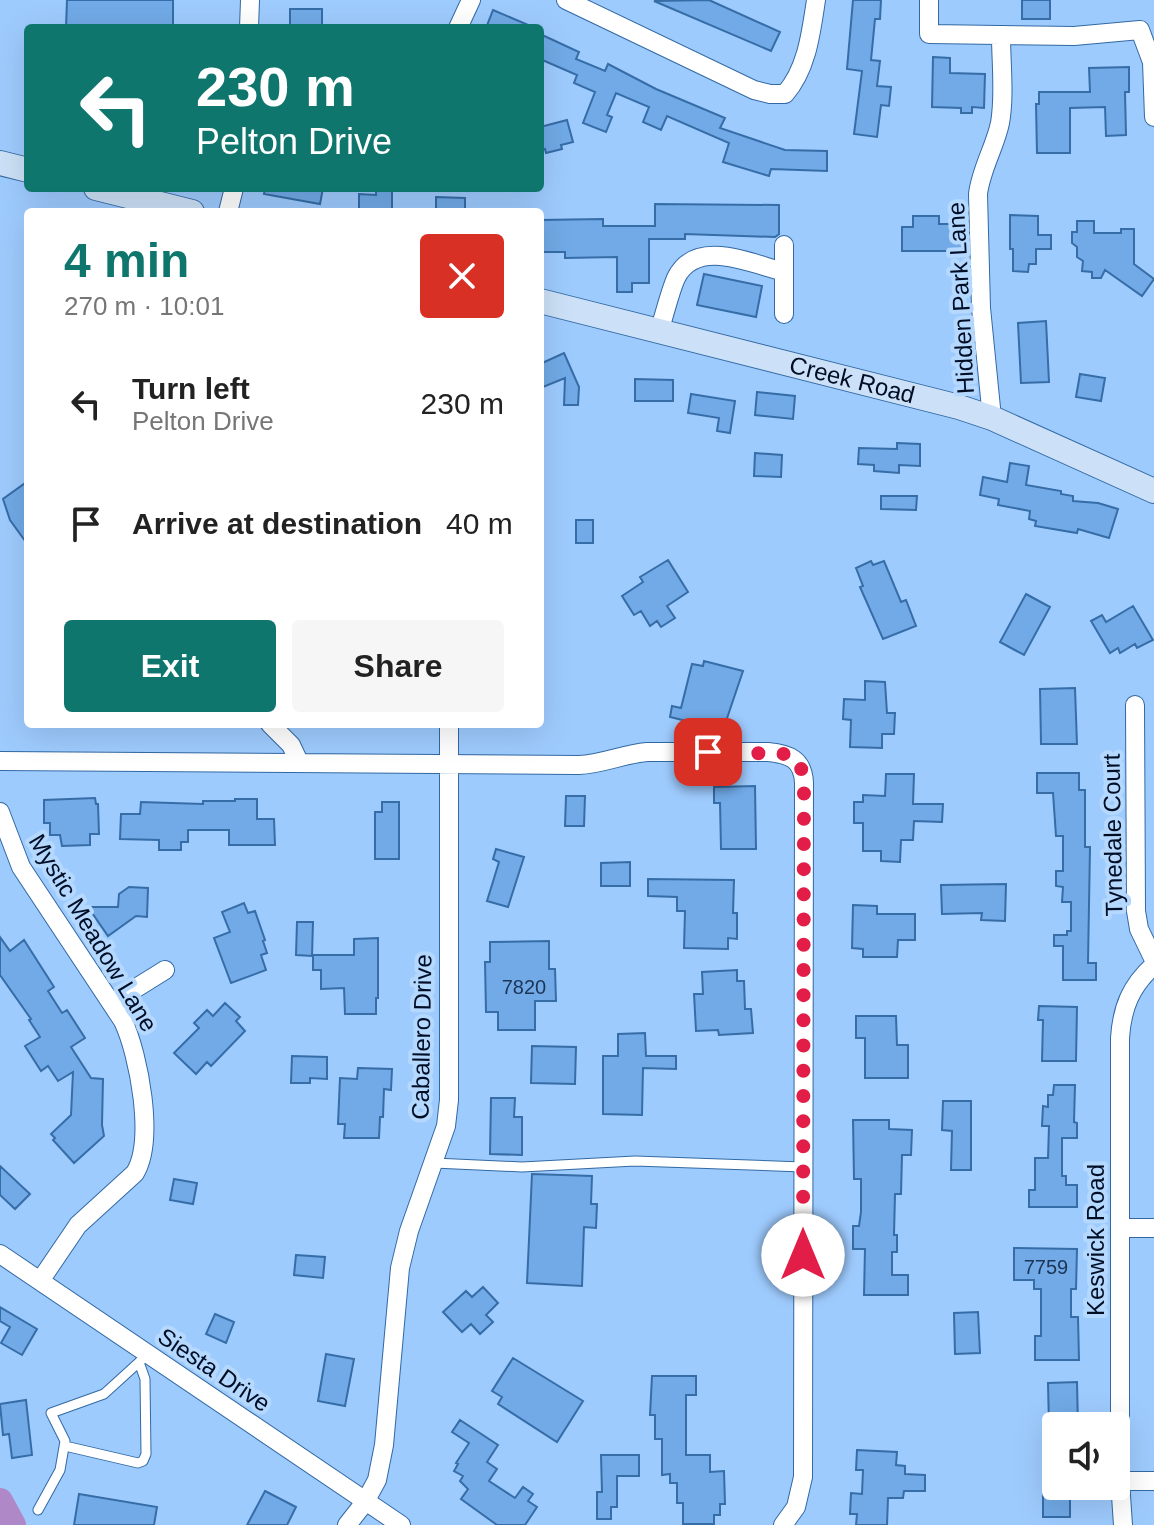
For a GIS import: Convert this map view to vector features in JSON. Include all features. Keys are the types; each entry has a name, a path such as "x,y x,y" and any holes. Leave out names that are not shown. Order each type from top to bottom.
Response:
{"street":[{"path":"249,24 250,0"},
{"path":"460,24 471,0"},
{"path":"566,0 754,90 770,94 785,94 798,80 816,0"},
{"path":"929,0 929,34 1074,36 1140,30 1152,62 1154,117"},
{"name":"Hidden Park Lane","path":"992,418 980,295 978,194 1001,111 1001,35"},
{"path":"0,163 24,169"},
{"path":"112,192 176,208"},
{"path":"784,245 784,314"},
{"path":"659,331 676,278 697,257 712,255 784,272"},
{"name":"Creek Road","path":"544,302 959,407 992,418 1154,491"},
{"name":"Tynedale Court","path":"1135,705 1136,911 1139,929 1154,963"},
{"path":"274,728 291,745 299,762"},
{"name":"Caballero Drive","path":"347,1525 377,1480 384,1445 400,1268 409,1231 446,1126 449,1100 449,728"},
{"path":"0,761 602,764 630,754 647,752 788,754 800,766 804,783 803,1477 796,1507 783,1525"},
{"name":"Mystic Meadow Lane","path":"0,812 21,867 112,1003 131,1038 141,1073 142,1156 135,1173 78,1225 40,1281"},
{"name":"Keswick Road","path":"1120,1412 1122,1018 1128,997 1154,963"},
{"path":"112,1003 165,970"},
{"path":"1120,1228 1154,1228"},
{"name":"Siesta Drive","path":"0,1254 144,1358 401,1525"},
{"path":"1130,1481 1154,1481"},
{"name":"Keswick Road","path":"1121,1500 1123,1525"}],"lane":[{"path":"434,1163 522,1167 635,1161 803,1167"},
{"path":"38,1510 60,1470 65,1446 51,1413 104,1394 144,1358"},
{"path":"65,1446 138,1463 143,1461 146,1454 144,1358"}],"building":[{"path":"67,0 173,0 173,24 66,24"},
{"path":"709,0 780,32 771,51 654,1"},
{"path":"853,0 881,0 880,19 875,19 871,60 880,61 877,86 891,87 889,106 881,105 877,137 854,134 862,71 847,69"},
{"path":"1022,0 1050,0 1050,19 1022,19"},
{"path":"290,9 322,9 322,24 290,24"},
{"path":"493,10 526,24 488,24"},
{"path":"544,36 579,52 576,59 605,71 608,64 656,89 725,118 720,128 785,150 827,151 827,171 771,169 769,176 723,162 729,143 667,116 661,130 643,122 649,107 616,93 607,115 612,117 606,132 583,123 595,92 574,83 577,75 544,61"},
{"path":"933,57 950,58 950,73 985,74 984,108 972,107 972,113 961,113 961,108 932,107"},
{"path":"1129,67 1129,92 1125,92 1126,135 1106,136 1105,107 1070,108 1070,153 1037,153 1036,104 1039,104 1039,92 1090,92 1089,68"},
{"path":"567,120 573,142 546,153 544,126"},
{"path":"264,192 322,192 320,204"},
{"path":"376,192 392,192 392,208 359,208 359,194 376,195"},
{"path":"436,197 465,198 465,208 436,208"},
{"path":"655,204 779,205 779,234 775,237 685,234 685,239 649,239 649,283 632,283 632,292 617,292 617,257 565,258 565,252 544,252 544,220 603,219 603,226 655,226"},
{"path":"1010,215 1038,216 1038,235 1051,235 1051,249 1036,249 1036,264 1029,264 1028,272 1013,271"},
{"path":"913,216 939,216 939,224 961,224 961,251 902,251 902,227 913,227"},
{"path":"1077,221 1094,221 1094,233 1121,233 1121,229 1134,229 1134,264 1154,279 1142,296 1105,270 1101,278 1092,278 1092,272 1082,271 1083,261 1077,257 1077,247 1072,243 1072,232 1077,232"},
{"path":"704,274 762,286 756,317 697,305"},
{"path":"1046,321 1049,382 1021,383 1018,323"},
{"path":"564,353 579,387 578,405 564,405 565,378 544,387 544,362"},
{"path":"1080,374 1105,378 1101,401 1076,397"},
{"path":"635,379 673,380 673,401 635,401"},
{"path":"757,392 795,396 793,419 755,415"},
{"path":"691,394 735,401 730,433 717,431 719,418 688,413"},
{"path":"897,443 920,444 920,466 899,465 899,473 874,471 874,465 858,464 859,448 897,449"},
{"path":"755,453 782,455 781,477 754,476"},
{"path":"1010,463 1029,466 1026,485 1061,491 1061,494 1073,496 1073,501 1098,503 1118,509 1109,538 1078,529 1077,533 1035,526 1036,521 1029,519 1030,511 998,505 999,499 980,495 983,477 1007,482"},
{"path":"24,484 24,539 10,520 3,499"},
{"path":"881,496 917,496 916,510 881,509"},
{"path":"576,520 593,520 593,543 576,543"},
{"path":"668,560 688,592 667,606 675,618 661,627 657,621 650,626 641,611 634,615 622,596 643,582 640,577"},
{"path":"871,561 873,565 884,561 901,602 906,600 916,626 883,639 860,587 863,586 856,568"},
{"path":"1026,594 1050,607 1024,655 1000,642"},
{"path":"1133,606 1153,640 1137,648 1135,644 1120,653 1118,648 1110,653 1091,621 1102,615 1106,622"},
{"path":"704,661 743,671 723,730 670,717 672,706 681,708 692,664 703,666"},
{"path":"865,681 885,682 887,713 895,713 894,734 882,734 882,748 850,747 851,720 843,719 844,699 865,700"},
{"path":"1075,688 1077,744 1041,744 1040,689"},
{"path":"1037,773 1079,773 1079,790 1085,790 1085,847 1090,847 1088,963 1096,963 1096,980 1063,980 1063,946 1054,946 1054,935 1067,935 1067,931 1071,931 1071,902 1062,902 1063,887 1056,886 1056,871 1063,871 1063,836 1056,836 1053,793 1037,793"},
{"path":"886,774 914,774 913,804 943,804 942,822 914,821 913,840 901,840 900,862 881,861 881,851 863,851 863,823 854,823 854,802 863,802 863,795 885,796"},
{"path":"755,786 756,849 721,849 720,803 714,803 714,787"},
{"path":"566,796 585,796 584,826 565,826"},
{"path":"95,798 99,834 90,834 90,845 62,846 60,835 50,835 50,823 44,823 44,800"},
{"path":"257,799 257,819 274,819 275,845 229,845 229,830 188,830 188,842 181,842 181,850 159,850 159,840 120,839 121,814 140,814 141,802 203,804 203,801"},
{"path":"382,802 399,802 399,859 375,859 375,812 382,812"},
{"path":"496,849 524,857 508,907 487,901 499,862 493,859"},
{"path":"630,862 630,886 601,886 601,863"},
{"path":"648,879 734,880 733,913 737,913 737,939 728,938 728,949 684,948 685,911 677,911 677,897 648,896"},
{"path":"1006,884 1005,921 981,920 982,913 942,914 941,885"},
{"path":"129,887 148,888 147,917 136,916 108,936 88,907 118,907 119,894"},
{"path":"244,903 248,913 255,911 265,940 267,953 261,955 266,970 231,983 214,938 230,932 222,912"},
{"path":"853,905 877,906 877,914 915,914 915,940 898,940 897,957 863,957 863,949 852,948"},
{"path":"297,922 313,922 312,956 296,955"},
{"path":"0,937 10,951 24,940 54,987 48,991 62,1013 67,1010 85,1038 71,1047 91,1078 103,1079 104,1136 74,1163 51,1134 71,1115 73,1072 58,1081 48,1066 41,1071 25,1046 40,1037 0,975"},
{"path":"378,938 376,1014 345,1014 344,988 321,989 321,970 313,970 313,955 354,955 354,939"},
{"path":"549,941 549,969 555,969 556,1001 535,1001 535,1030 498,1030 498,1012 486,1012 485,962 490,962 490,942"},
{"path":"737,970 737,981 744,981 745,1009 751,1009 753,1033 719,1035 718,1030 696,1031 694,994 703,994 702,972"},
{"path":"225,1003 240,1017 236,1021 245,1031 211,1066 207,1062 196,1074 174,1053 199,1028 194,1023 207,1010 213,1016"},
{"path":"1039,1006 1077,1007 1076,1061 1042,1061 1043,1020 1038,1020"},
{"path":"856,1016 896,1016 897,1045 908,1045 908,1078 865,1078 865,1038 856,1038"},
{"path":"645,1033 646,1056 676,1056 676,1069 643,1068 642,1115 603,1114 603,1056 618,1056 618,1034"},
{"path":"532,1046 576,1047 575,1084 531,1083"},
{"path":"292,1056 327,1057 327,1079 310,1078 310,1083 291,1083"},
{"path":"358,1068 392,1069 391,1090 384,1089 379,1138 344,1138 345,1124 338,1124 340,1078 357,1079"},
{"path":"1054,1085 1075,1085 1077,1138 1062,1138 1062,1176 1066,1176 1066,1185 1077,1185 1077,1207 1029,1207 1029,1190 1035,1190 1035,1158 1048,1158 1049,1126 1042,1126 1043,1106 1048,1107 1048,1095 1053,1095"},
{"path":"491,1098 515,1098 514,1117 522,1117 522,1155 490,1154"},
{"path":"943,1101 971,1101 971,1170 951,1170 952,1131 942,1130"},
{"path":"853,1120 889,1120 889,1129 912,1130 911,1155 902,1155 901,1194 895,1194 894,1235 897,1235 897,1252 892,1252 892,1275 908,1275 908,1295 864,1295 865,1249 853,1249 853,1226 859,1226 861,1212 861,1179 854,1179"},
{"path":"0,1166 30,1194 15,1209 0,1195"},
{"path":"532,1174 592,1176 591,1204 597,1204 596,1228 584,1227 582,1286 527,1283"},
{"path":"174,1179 197,1183 193,1204 170,1200"},
{"path":"1014,1248 1077,1249 1076,1289 1071,1289 1071,1317 1078,1317 1079,1360 1035,1360 1035,1336 1041,1336 1041,1289 1034,1289 1034,1280 1014,1280"},
{"path":"296,1255 325,1257 323,1278 294,1275"},
{"path":"483,1287 498,1303 486,1315 493,1322 480,1334 471,1324 462,1332 443,1312 466,1291 472,1297"},
{"path":"0,1307 37,1329 22,1355 1,1343 10,1327 0,1321"},
{"path":"978,1312 980,1353 955,1354 954,1313"},
{"path":"215,1314 234,1322 226,1343 206,1334"},
{"path":"326,1354 354,1359 345,1406 318,1401"},
{"path":"513,1358 583,1401 557,1442 498,1404 502,1397 492,1391"},
{"path":"652,1376 696,1376 696,1395 686,1395 686,1455 710,1455 710,1472 724,1471 725,1504 720,1504 720,1515 714,1515 714,1524 683,1524 683,1503 677,1503 677,1483 670,1483 670,1474 662,1475 662,1439 655,1439 655,1415 650,1415"},
{"path":"1077,1382 1078,1412 1049,1412 1048,1383"},
{"path":"26,1400 32,1455 12,1458 9,1434 3,1435 0,1404"},
{"path":"460,1420 498,1445 487,1462 497,1469 489,1481 515,1498 523,1487 533,1494 528,1501 537,1507 525,1525 497,1525 461,1499 468,1489 460,1481 463,1476 454,1471 469,1443 452,1432"},
{"path":"857,1450 897,1452 896,1465 905,1466 905,1474 925,1475 925,1491 904,1491 903,1498 888,1498 887,1525 856,1525 857,1514 850,1514 851,1493 862,1494 863,1470 856,1470"},
{"path":"601,1455 639,1455 639,1476 617,1476 617,1507 611,1507 611,1519 597,1519 597,1492 602,1492"},
{"path":"265,1491 296,1507 287,1525 247,1525"},
{"path":"79,1494 157,1507 154,1525 74,1525"},
{"path":"1043,1500 1070,1500 1070,1517 1043,1517"}],"waterway":[{"path":"0,1501 13,1525"}],"route":[{"path":"708,752 788,754 795,758 804,774 803,1255"}]}
